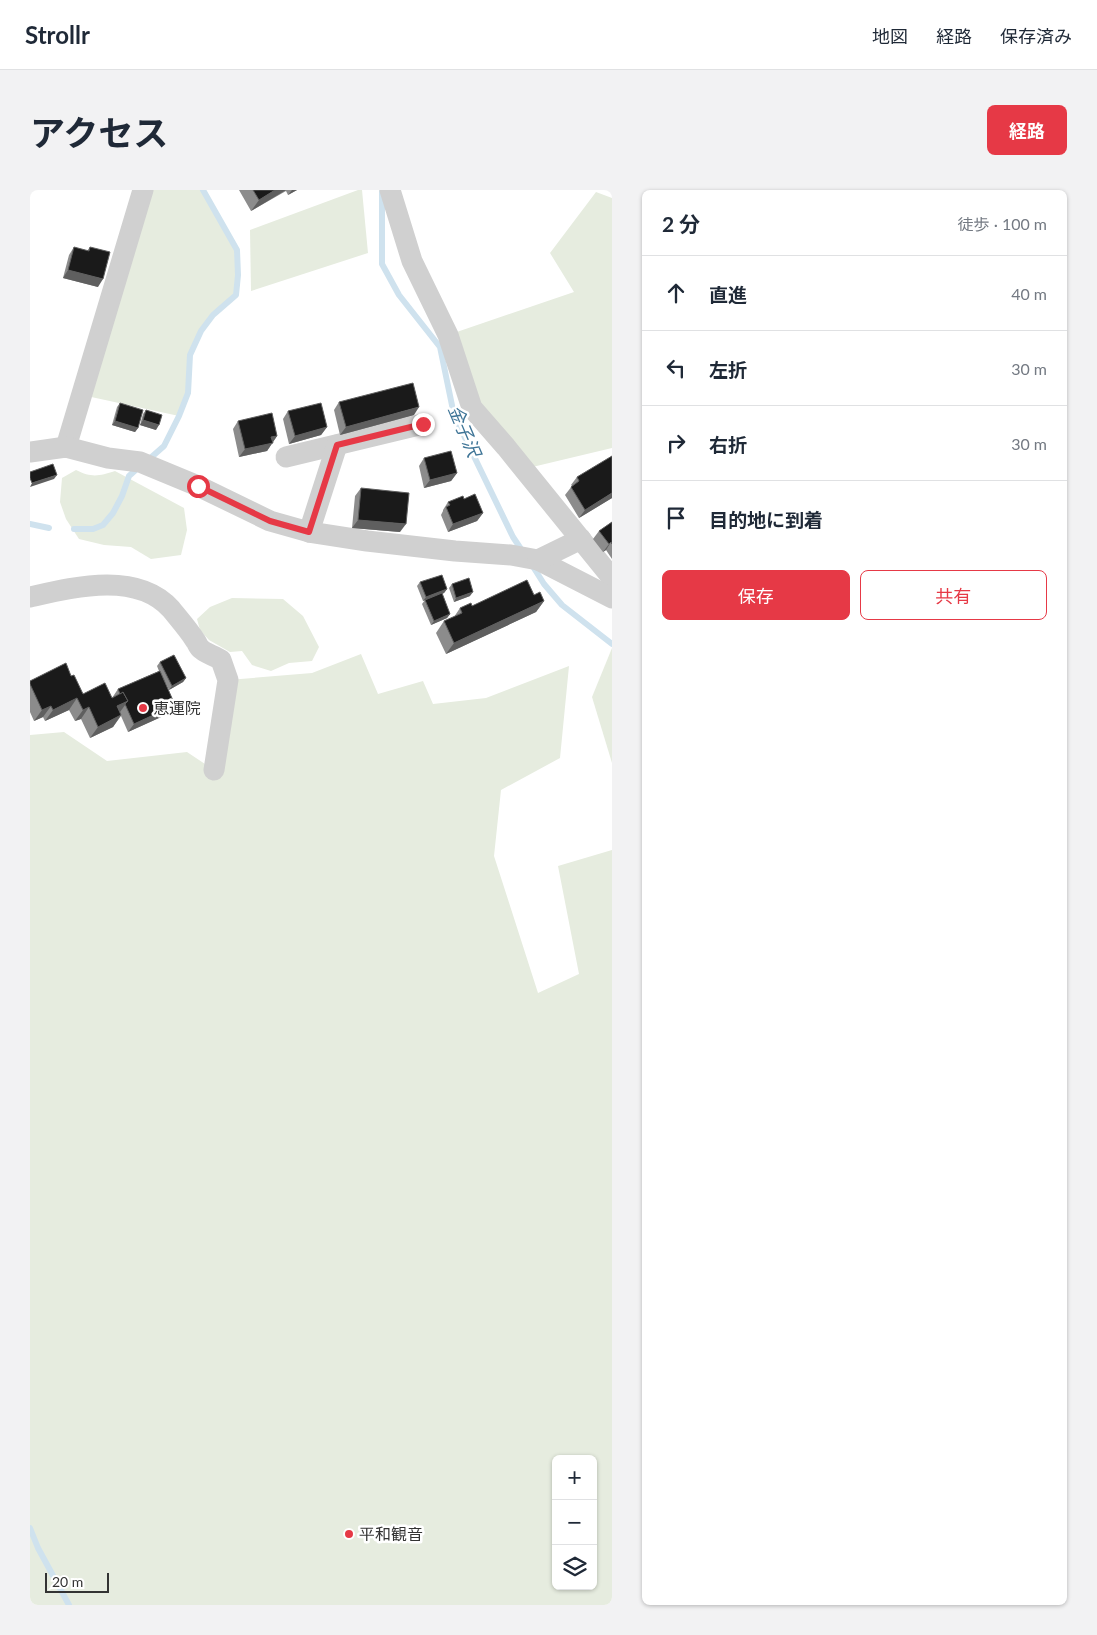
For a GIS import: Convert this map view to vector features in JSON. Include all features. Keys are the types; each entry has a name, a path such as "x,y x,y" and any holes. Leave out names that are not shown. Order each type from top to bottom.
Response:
{"street":[{"path":"66,447 143,190"},
{"path":"390,190 412,262 448,335 472,408 612,578"},
{"path":"286,457 423,424"},
{"path":"309,532 337,445"},
{"path":"30,451 66,447 108,458 146,464 198,486 270,521 309,532 455,552 511,555 538,560 612,598"},
{"path":"538,560 581,539"},
{"path":"30,597 68,588 119,585 141,589 155,596 170,608 201,650 221,660 228,680 214,770"}],"shaded area":[{"path":"143,190 203,190 237,250 238,275 236,295 213,315 201,331 190,355 188,393 179,416 82,395"},
{"path":"362,190 368,253 251,291 250,230"},
{"path":"596,192 612,198 612,448 524,469 472,408 448,335 574,292 550,253"},
{"path":"76,470 96,475 115,471 184,508 187,530 181,555 151,559 131,547 104,545 79,539 66,519 60,502 62,478"},
{"path":"232,598 283,599 303,616 319,647 312,661 289,663 271,671 252,665 242,651 230,652 209,640 200,630 197,619 210,607"},
{"path":"612,648 612,763 592,697"},
{"path":"361,654 378,694 423,681 433,704 486,698 569,666 560,758 501,790 494,856 538,993 579,974 558,866 612,850 612,1605 30,1605 30,735 64,732 107,761 187,752 214,770 228,680 312,673"}],"building":[{"path":"253,190 275,190 259,200"},
{"path":"74,247 89,251 90,247 110,252 103,279 68,270"},
{"path":"413,383 419,407 346,427 339,402"},
{"path":"120,403 143,410 138,428 115,421"},
{"path":"321,403 327,427 295,436 288,411"},
{"path":"146,410 162,415 159,425 143,420"},
{"path":"272,413 277,436 271,437 273,443 245,449 238,421"},
{"path":"451,451 457,473 430,480 424,458"},
{"path":"612,456 612,493 585,510 571,487 579,481 577,477"},
{"path":"53,464 57,475 32,483 30,472"},
{"path":"361,488 409,493 406,524 358,520"},
{"path":"475,494 483,513 453,524 446,507 450,505 448,502 463,496 464,499"},
{"path":"612,522 612,544 611,542 609,544 599,531"},
{"path":"442,575 447,589 426,597 420,582"},
{"path":"469,578 473,592 456,598 452,584"},
{"path":"527,580 534,595 540,592 544,601 454,643 444,621 462,613 460,608 471,603 472,606"},
{"path":"442,593 450,614 434,621 425,600"},
{"path":"174,655 186,678 172,686 160,662"},
{"path":"66,663 71,676 74,675 83,694 105,683 112,698 123,692 128,701 117,706 121,715 98,727 89,707 83,710 77,698 53,710 51,706 42,710 30,681"},
{"name":"恵運院","path":"160,671 175,705 134,724 125,704 128,701 123,692 120,694 118,689"}],"waterway":[{"path":"147,461 164,446 179,416 188,393 190,355 201,331 213,315 236,295 238,275 237,250 203,190"},
{"name":"金子沢","path":"382,192 382,264 399,295 440,347 454,415 513,537 523,552"},
{"path":"74,529 93,529 103,525 113,513 122,496 129,476 139,467"},
{"path":"30,524 49,528"},
{"name":"金子沢","path":"532,565 544,584 562,605 612,644"},
{"path":"30,1528 38,1548 69,1605"}],"place":[{"name":"恵運院","path":"143,708"},
{"name":"平和観音","path":"349,1534"}],"route":[{"path":"198,486 270,521 309,532 337,445 423,424"}]}
